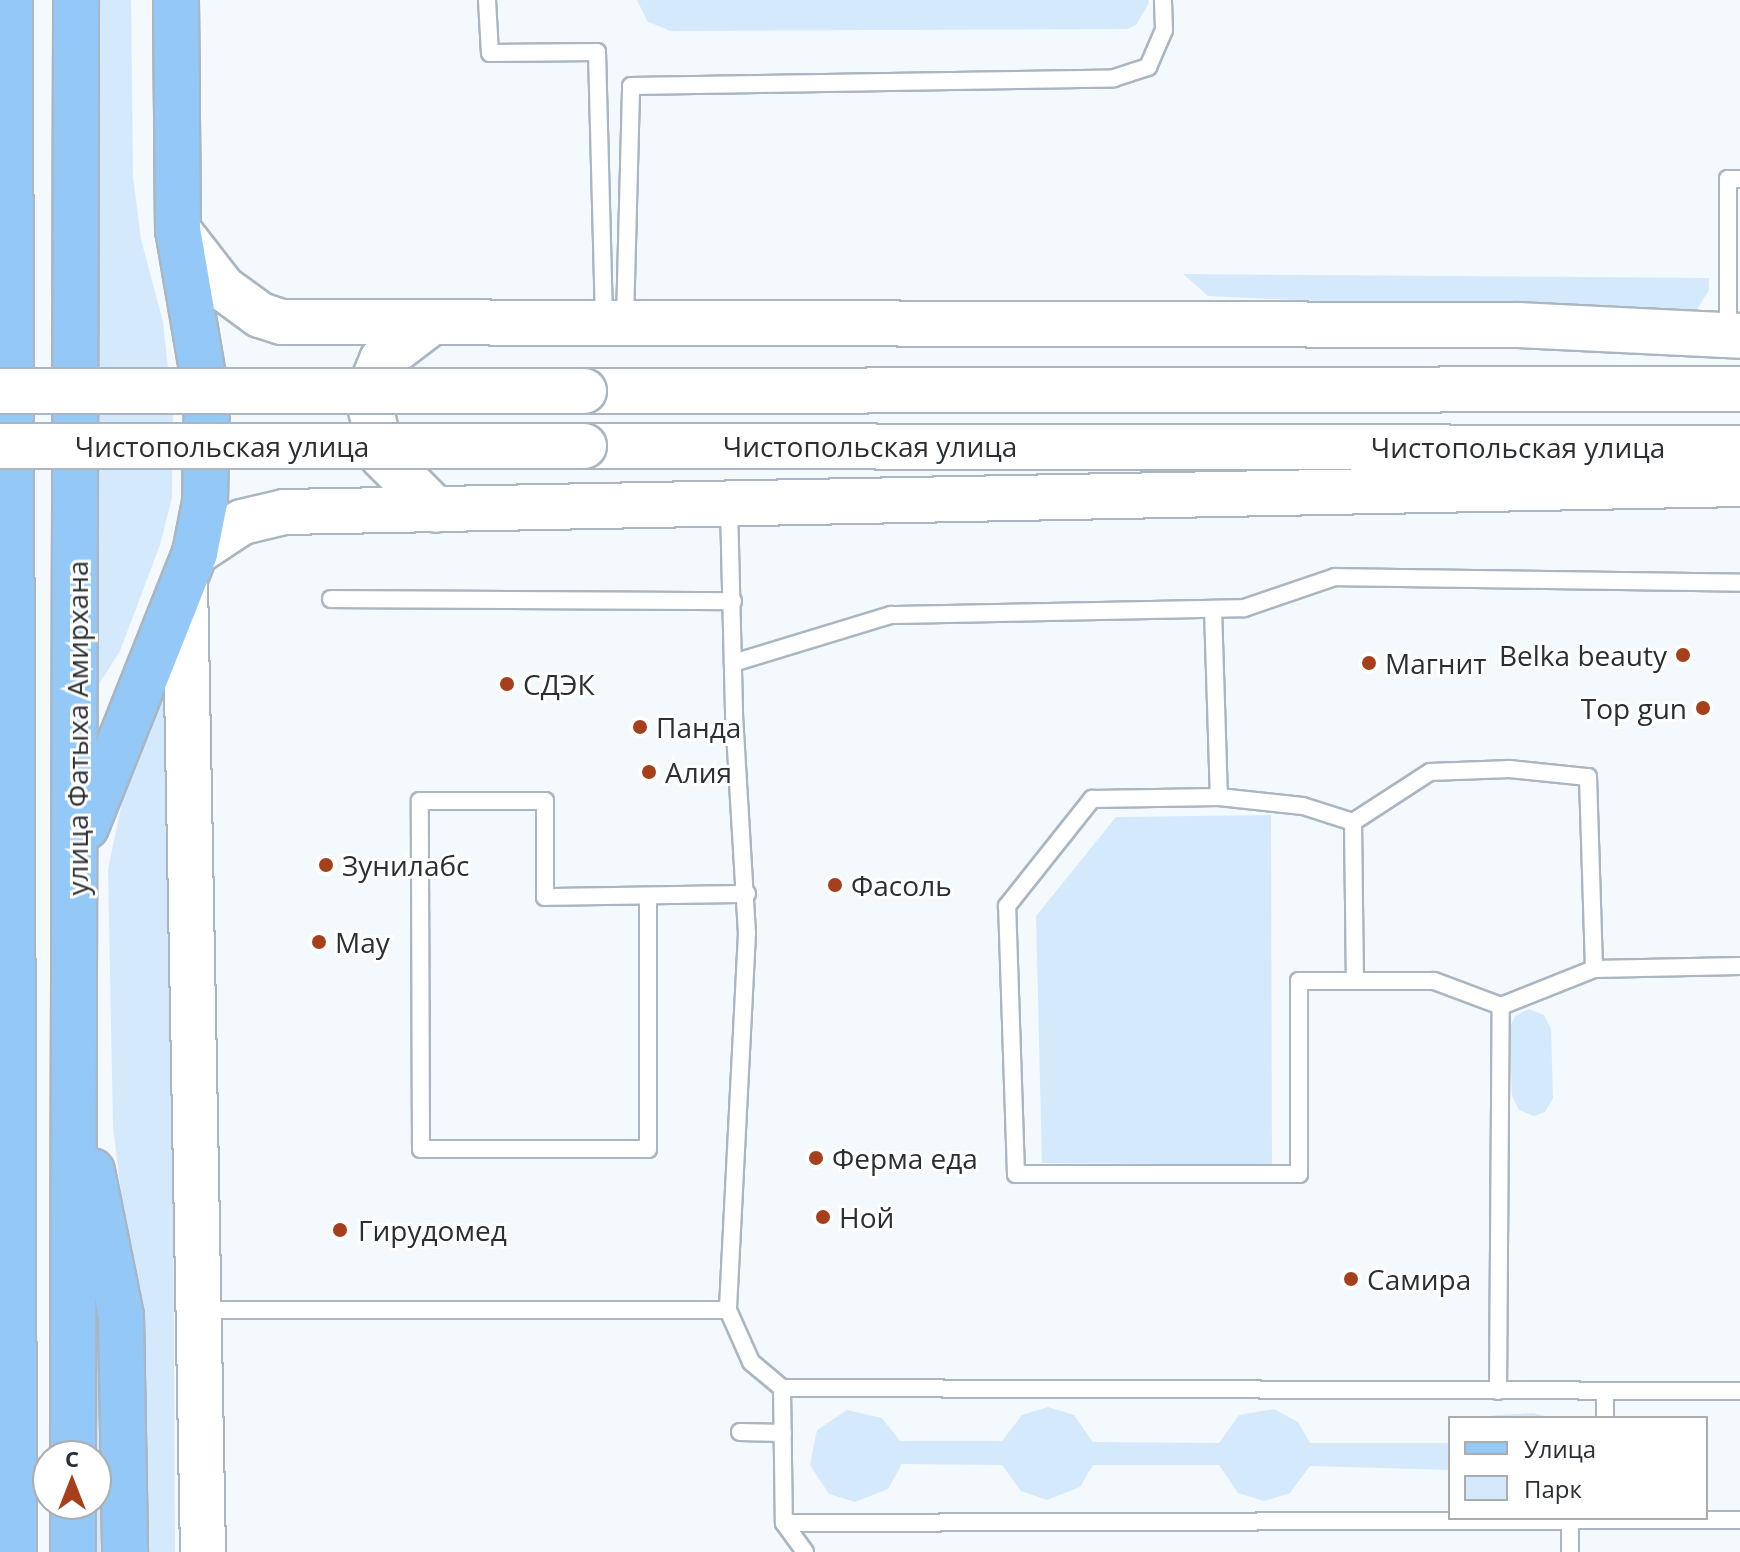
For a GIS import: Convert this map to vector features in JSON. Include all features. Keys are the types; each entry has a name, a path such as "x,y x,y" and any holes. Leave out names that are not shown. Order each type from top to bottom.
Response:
{"main road":[{"path":"10,0 7,832 16,1117 14,1552"},
{"name":"улица Фатыха Амирхана","path":"73,1440 77,848 76,0"},
{"path":"77,848 190,566 205,502 207,399 178,230 176,0"},
{"path":"178,230 223,288 260,315 282,322 428,325 1519,325 1734,336"},
{"path":"428,325 382,360 372,383 370,406 382,456 436,510"},
{"name":"Чистопольская улица","path":"0,391 1740,389"},
{"name":"Чистопольская улица","path":"0,446 1740,448"},
{"path":"190,566 260,515 1740,484"},
{"path":"190,566 203,1552"},
{"path":"74,1087 121,1316 125,1552"},
{"path":"0,1162 16,1117"},
{"path":"73,1520 73,1552"}],"lane":[{"path":"487,0 490,53 597,52 614,325"},
{"path":"614,325 631,86 1114,78 1148,67 1164,30 1163,0"},
{"path":"1734,336 1728,179 1740,179"},
{"path":"729,505 733,663 747,894 728,1310 751,1362 782,1388 1740,1391"},
{"path":"733,663 891,615 1244,608 1335,577 1740,583"},
{"path":"331,599 733,601"},
{"path":"1213,609 1219,797"},
{"path":"1353,822 1430,772 1510,769 1588,777 1594,969"},
{"path":"1353,822 1303,806 1219,797 1092,799 1007,906 1016,1174 1299,1174 1299,981 1434,981 1501,1006 1594,969 1740,966"},
{"path":"648,896 648,1149 421,1149 420,801 545,801 545,897 747,894"},
{"path":"1353,822 1355,981"},
{"path":"1498,1391 1501,1006"},
{"path":"200,1310 728,1310"},
{"path":"782,1388 784,1523 805,1552"},
{"path":"1605,1391 1605,1416"},
{"path":"740,1432 783,1433"},
{"path":"784,1523 1570,1520 1570,1552"},
{"path":"1708,1520 1740,1520"}],"green space":[{"path":"90,0 131,0 133,177 141,239 163,322 173,414 172,498 160,545 120,651 89,700"},
{"path":"637,0 1148,0 1149,3 1136,25 1127,29 670,31 647,21"},
{"path":"1183,274 1709,278 1709,290 1695,312 1517,310 1208,296"},
{"path":"163,676 171,726 175,1552 140,1552 137,1324 113,1127 108,869 129,769"},
{"path":"1271,815 1272,1165 1042,1163 1036,916 1116,817"},
{"path":"1529,1009 1544,1015 1551,1029 1553,1098 1545,1112 1534,1116 1519,1110 1512,1096 1510,1027 1515,1016"},
{"path":"91,1280 104,1324 104,1440 92,1440"},
{"path":"1048,1407 1074,1415 1093,1442 1219,1443 1239,1415 1274,1409 1298,1422 1310,1443 1448,1443 1448,1470 1310,1466 1290,1493 1264,1501 1238,1493 1219,1465 1093,1465 1080,1487 1047,1500 1021,1491 1002,1465 902,1464 888,1489 855,1502 829,1494 810,1465 817,1430 847,1410 882,1418 900,1441 1002,1441 1022,1415"},
{"path":"1533,1413 1544,1416 1490,1416"},
{"path":"93,1520 104,1520 104,1552 93,1552"}],"place":[{"name":"Belka beauty","path":"1683,655"},
{"name":"Магнит","path":"1369,663"},
{"name":"СДЭК","path":"507,684"},
{"name":"Top gun","path":"1703,708"},
{"name":"Панда","path":"640,727"},
{"name":"Алия","path":"649,772"},
{"name":"Зунилабс","path":"326,865"},
{"name":"Фасоль","path":"835,885"},
{"name":"May","path":"319,942"},
{"name":"Ферма еда","path":"816,1158"},
{"name":"Ной","path":"823,1217"},
{"name":"Гирудомед","path":"340,1230"},
{"name":"Самира","path":"1351,1279"}]}
